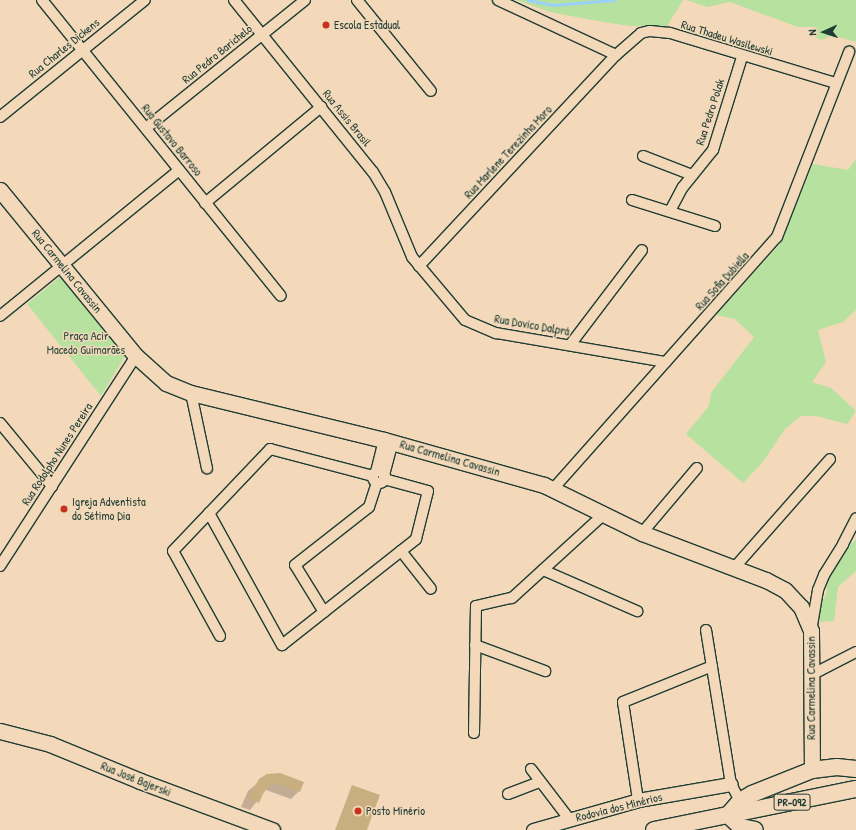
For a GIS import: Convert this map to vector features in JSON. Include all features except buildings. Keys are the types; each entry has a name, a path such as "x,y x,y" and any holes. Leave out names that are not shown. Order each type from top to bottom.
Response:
{"main road":[{"name":"Rua Carmelina Cavassin","path":"0,190 136,356 166,383 192,393 388,441 552,489 642,533 766,580 785,590 801,607 811,631 813,674 812,770"},
{"name":"Rua José Bajerski","path":"0,731 50,744 140,781 272,830"},
{"path":"755,830 741,827 730,822 740,801 812,770 837,768 856,770"},
{"name":"PR-092","path":"654,830 730,822 856,789"}],"street":[{"name":"Rua Gustavo Barroso","path":"42,0 281,296"},
{"name":"Rua Charles Dickens","path":"0,117 145,0"},
{"name":"Rua Assis Brasil","path":"234,0 380,182 407,247 419,266"},
{"name":"Rua Pedro Barichelo","path":"146,128 305,0"},
{"path":"357,0 431,91"},
{"path":"498,0 616,55"},
{"name":"Rua Thadeu Wasilewski","path":"616,55 632,40 650,31 670,34 742,57 836,83"},
{"name":"Rua Sofia Dubiella","path":"552,489 777,238 849,52"},
{"name":"Rua Marlene Terezinha Moro","path":"419,266 616,55"},
{"name":"Rua Pedro Polak","path":"670,212 692,175 713,150 742,57"},
{"path":"206,203 321,107"},
{"path":"643,156 692,175"},
{"path":"0,316 179,170"},
{"path":"632,200 716,226"},
{"path":"570,345 642,250"},
{"name":"Rua Dovico Dalprá","path":"419,266 458,314 474,326 496,333 666,362"},
{"name":"Rua Rodolpho Nunes Pereira","path":"0,566 136,356"},
{"path":"192,393 206,468"},
{"path":"0,423 52,486"},
{"path":"324,612 295,566 369,507 379,477 388,441"},
{"path":"209,513 282,646 418,536 428,491 270,449 209,513 173,551 220,636"},
{"path":"734,568 830,459"},
{"path":"642,533 697,468"},
{"path":"474,733 476,606 512,598 603,515"},
{"path":"811,631 818,590 824,575 843,544 856,518"},
{"path":"401,551 432,589"},
{"path":"543,570 637,612"},
{"path":"706,630 731,784 740,801"},
{"path":"475,645 545,671"},
{"path":"813,674 856,652"},
{"path":"638,800 623,702 712,666"},
{"path":"530,769 570,820"},
{"path":"508,794 540,782"},
{"name":"Rodovia dos Minérios","path":"532,830 638,800 731,784"}],"green space":[{"path":"516,0 683,0 667,26 630,26 550,12"},
{"path":"687,0 856,0 856,42 832,35 822,40 812,36 816,27 798,27 730,2 707,7"},
{"path":"856,159 856,310 843,322 818,330 826,362 812,382 831,388 856,411 847,424 816,416 801,416 785,429 762,463 743,483 686,434 709,406 711,393 754,337 735,319 716,315 780,244 813,164 848,170"},
{"name":"Praça Acir Macedo Guimarães","path":"60,277 125,356 101,396 27,304"},
{"path":"856,539 856,571 838,587 834,621 819,622 820,608 827,592 827,576 835,561"}],"waterway":[{"path":"528,0 553,5 614,0"}],"place":[{"name":"Escola Estadual","path":"326,25"},
{"name":"Igreja Adventista do Sétimo Dia","path":"64,509"},
{"name":"Posto Minério","path":"358,811"}]}
